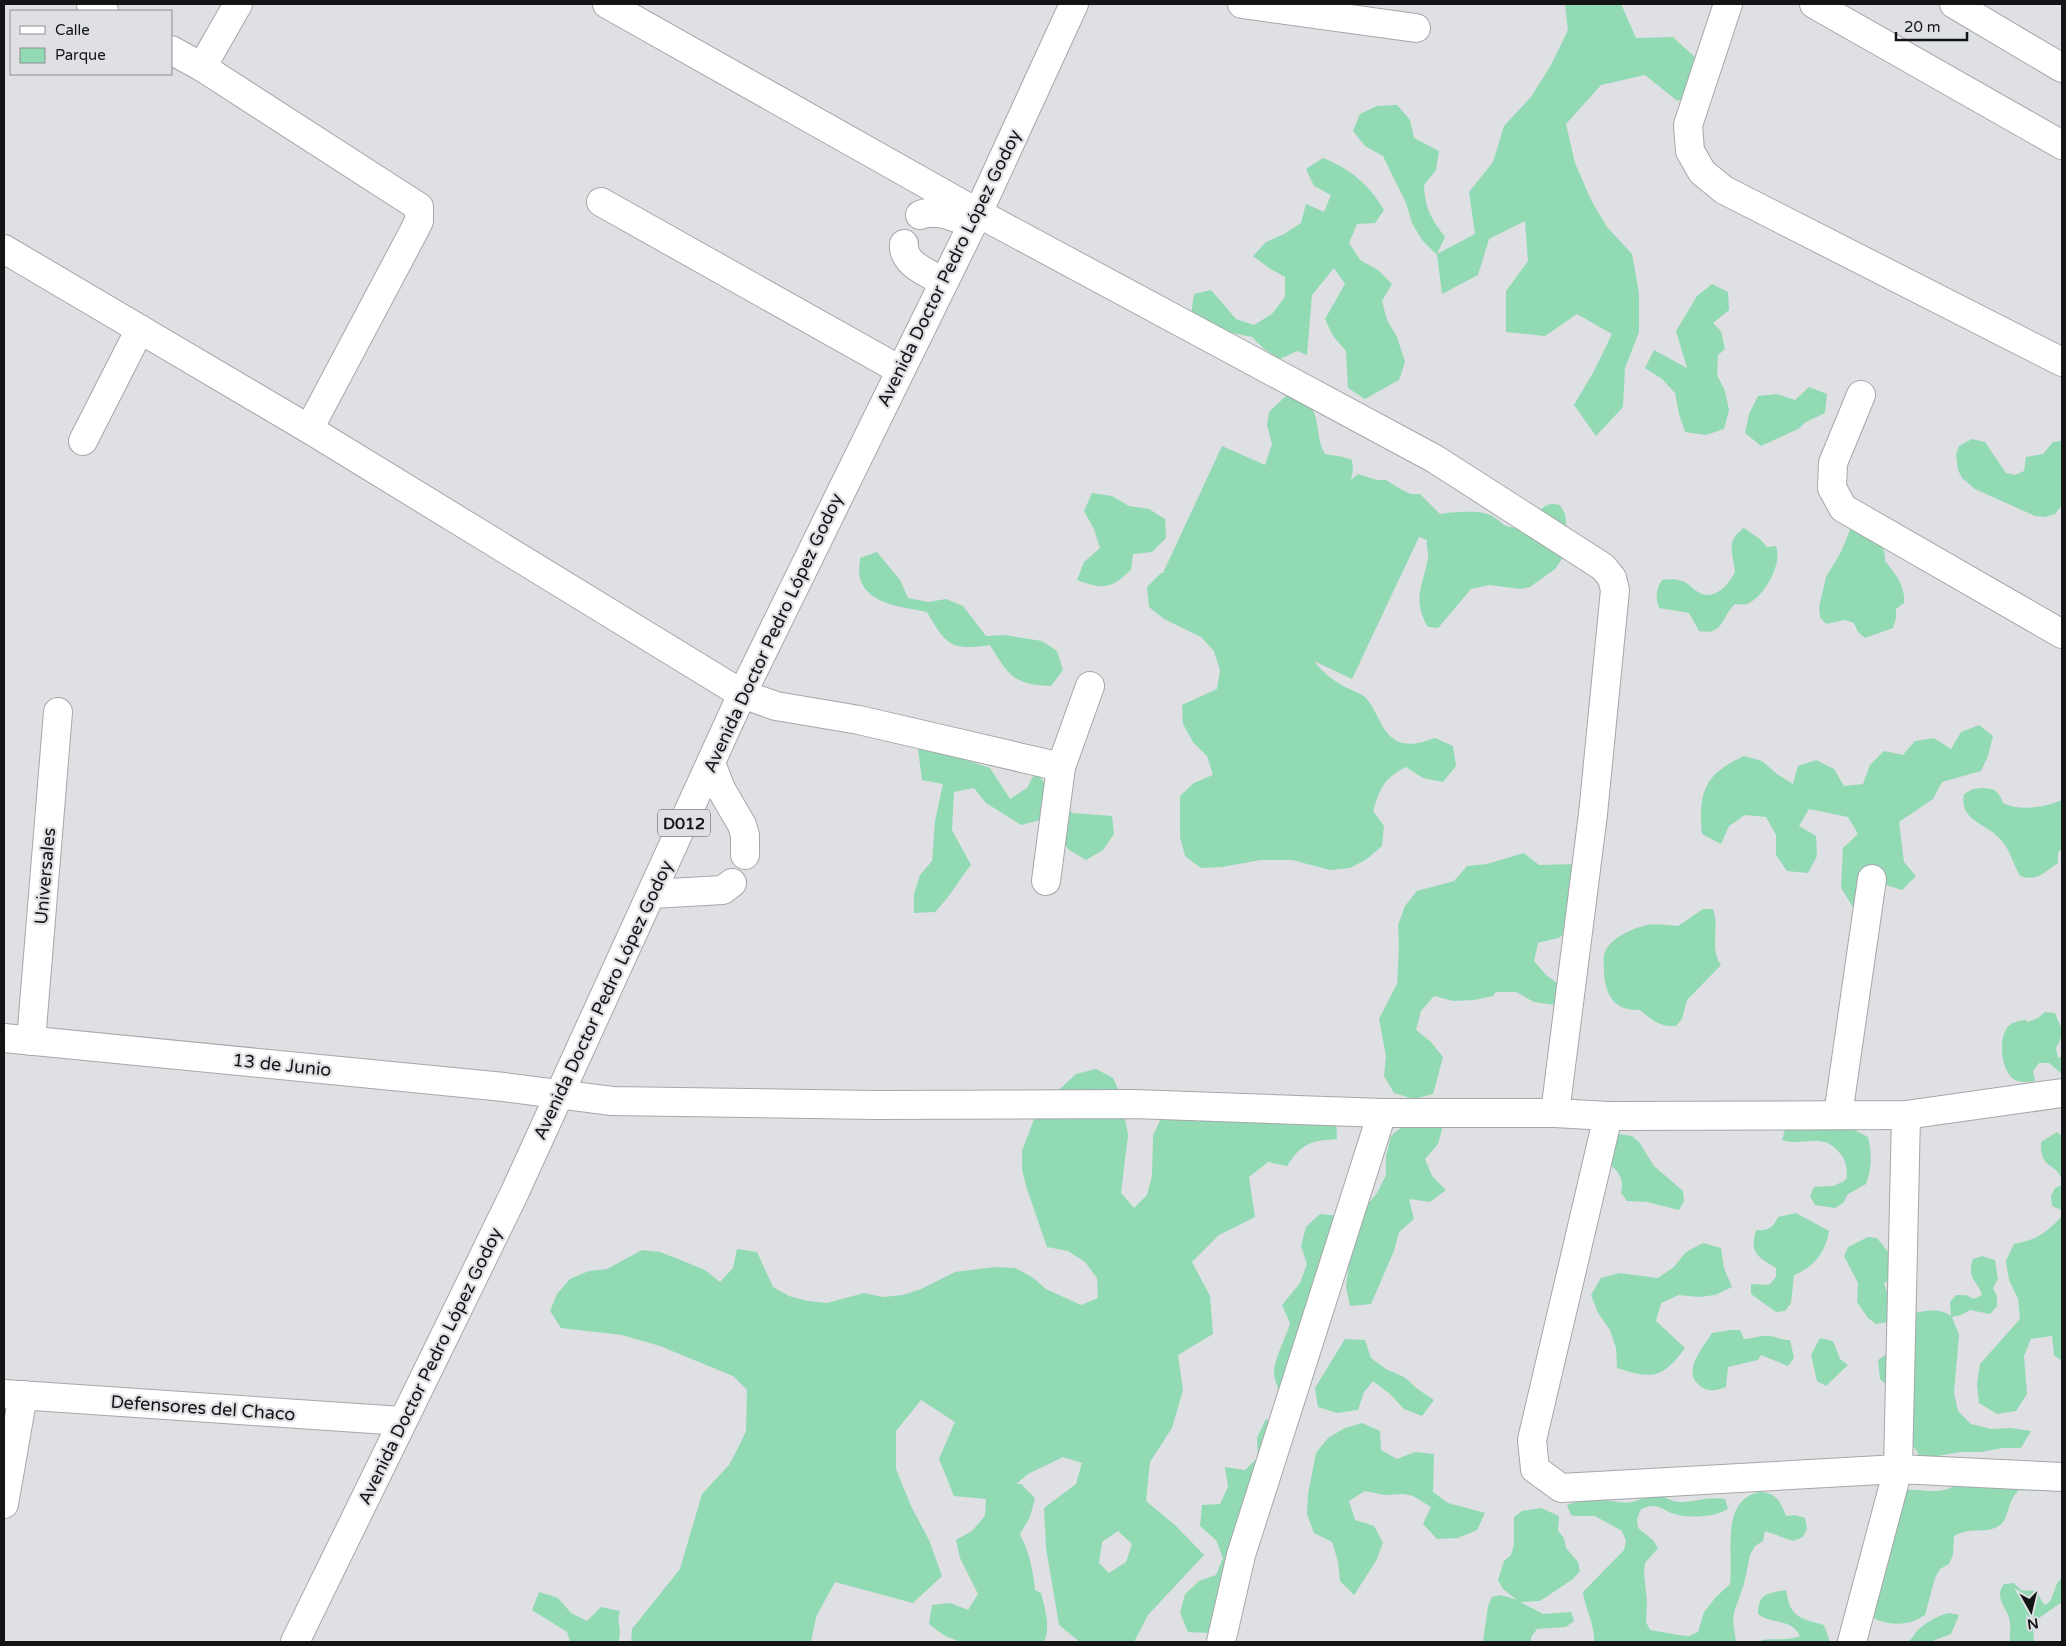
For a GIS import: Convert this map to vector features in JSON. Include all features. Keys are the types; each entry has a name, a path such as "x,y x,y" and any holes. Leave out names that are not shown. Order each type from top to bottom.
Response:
{"street":[{"path":"91,4 102,10"},
{"path":"202,67 238,4"},
{"path":"607,4 975,219 1435,459 1603,567 1612,578 1615,590 1593,814 1555,1113"},
{"name":"Avenida Doctor Pedro López Godoy","path":"295,1642 510,1203 561,1095 742,694 975,219 1074,4"},
{"path":"1242,4 1416,28"},
{"path":"1728,4 1688,126 1690,151 1702,172 1724,190 2058,351"},
{"path":"1814,4 2062,145"},
{"path":"1954,4 2062,68"},
{"path":"172,51 202,67 419,206 419,221 309,430"},
{"path":"601,202 900,370"},
{"path":"920,215 934,212 975,219"},
{"path":"904,244 905,254 909,261 943,282"},
{"path":"4,249 309,430 742,694 776,706 859,720 1061,767"},
{"path":"83,441 140,329"},
{"path":"1861,395 1833,463 1832,488 1843,508 2062,634"},
{"path":"1046,881 1061,767 1090,686"},
{"name":"Universales","path":"31,1041 58,712"},
{"path":"711,764 721,789 742,825 745,835 745,855"},
{"path":"1838,1115 1872,879"},
{"path":"652,894 723,890 732,884"},
{"name":"13 de Junio","path":"4,1038 504,1087 612,1101 1134,1104 1382,1113 1555,1113 1608,1116 1906,1115 2062,1092"},
{"path":"1221,1642 1241,1555 1382,1113"},
{"path":"1852,1642 1898,1469 1906,1115"},
{"path":"1608,1116 1532,1440 1535,1469 1561,1488 1898,1469 2062,1477"},
{"path":"4,1504 13,1395"},
{"name":"Defensores del Chaco","path":"13,1395 402,1421"}],"green space":[{"path":"1565,4 1621,4 1636,38 1673,37 1702,64 1684,101 1676,100 1645,75 1601,85 1566,124 1575,163 1591,200 1607,227 1632,254 1639,293 1639,332 1625,368 1623,407 1596,436 1574,405 1594,371 1612,334 1577,314 1545,336 1506,332 1506,291 1528,261 1525,221 1489,239 1478,275 1442,294 1437,255 1422,240 1412,223 1406,203 1383,156 1365,146 1353,131 1360,114 1377,106 1397,105 1410,120 1414,138 1439,151 1436,170 1424,185 1430,213 1445,237 1437,254 1475,234 1469,192 1493,162 1504,126 1531,97 1551,65 1568,30"},
{"path":"1323,158 1342,167 1358,178 1372,192 1384,210 1375,223 1357,224 1349,243 1360,260 1378,270 1392,284 1382,301 1387,320 1397,337 1405,362 1399,380 1365,399 1348,388 1346,351 1333,336 1325,319 1345,284 1334,268 1312,295 1307,355 1297,351 1280,359 1264,349 1252,337 1228,332 1191,315 1194,294 1211,290 1236,319 1254,325 1272,314 1285,297 1285,277 1253,256 1266,242 1284,234 1301,223 1306,204 1324,212 1331,195 1314,186 1306,169"},
{"path":"1712,284 1728,292 1729,310 1713,323 1721,331 1725,349 1718,355 1717,375 1725,391 1729,410 1724,429 1706,435 1685,432 1675,393 1662,379 1645,368 1654,350 1687,368 1676,331 1697,296"},
{"path":"1809,387 1827,394 1825,413 1806,422 1798,429 1761,446 1745,433 1749,414 1758,396 1777,394 1795,400"},
{"path":"1290,392 1312,408 1320,443 1325,454 1352,460 1351,480 1358,474 1377,480 1386,480 1411,494 1420,494 1440,514 1483,513 1509,527 1525,525 1547,505 1560,505 1565,514 1568,543 1566,553 1555,569 1530,587 1520,589 1490,585 1471,589 1438,628 1428,627 1420,609 1421,586 1428,556 1427,540 1419,537 1352,679 1314,661 1333,680 1365,697 1383,727 1397,741 1412,744 1435,738 1453,746 1456,766 1443,782 1423,778 1406,767 1398,771 1384,784 1373,811 1384,826 1382,846 1367,859 1350,868 1330,870 1292,860 1261,860 1222,867 1201,868 1185,856 1180,837 1180,796 1194,783 1213,775 1207,756 1193,742 1183,724 1182,705 1217,689 1220,670 1214,651 1201,637 1164,619 1149,607 1147,587 1163,573 1222,446 1265,465 1272,444 1267,425 1269,412"},
{"path":"1972,439 1985,442 2006,473 2015,475 2024,471 2026,457 2043,454 2053,442 2062,441 2062,505 2055,514 2045,517 2035,516 1975,489 1962,478 1958,470 1956,455 1959,446"},
{"path":"1092,493 1112,496 1129,506 1149,509 1165,519 1166,538 1152,552 1133,554 1131,570 1118,581 1106,586 1077,580 1084,562 1100,548 1094,529 1084,511"},
{"path":"1852,525 1870,535 1883,548 1885,561 1899,580 1904,597 1904,603 1896,609 1893,628 1865,638 1858,632 1854,623 1845,620 1826,624 1820,617 1819,607 1826,577 1841,552"},
{"path":"1744,528 1760,539 1767,547 1776,546 1777,562 1771,579 1760,595 1747,604 1735,604 1718,628 1707,632 1699,631 1689,613 1659,608 1657,594 1662,580 1682,581 1701,594 1707,595 1719,592 1724,588 1735,572 1732,542"},
{"path":"877,552 900,580 908,598 928,602 946,599 963,606 986,636 1004,635 1042,641 1057,651 1063,670 1051,686 1020,680 1007,671 990,645 977,647 958,646 945,639 927,612 888,603 870,594 860,578 860,558"},
{"path":"1979,725 1993,736 1988,756 1981,771 1942,782 1933,799 1899,822 1904,862 1916,876 1902,890 1883,884 1872,900 1853,907 1841,888 1843,848 1858,834 1848,817 1809,809 1799,826 1816,836 1817,856 1808,873 1787,871 1776,855 1776,835 1766,817 1745,815 1729,826 1721,844 1702,834 1701,806 1707,786 1720,770 1744,756 1762,761 1777,774 1793,784 1798,766 1816,760 1834,769 1844,786 1863,784 1870,765 1884,751 1903,755 1915,741 1934,738 1951,749 1961,732"},
{"path":"935,744 952,755 990,768 1010,799 1027,788 1036,771 1058,802 1073,813 1112,816 1114,834 1103,850 1086,860 1069,850 1056,833 1040,820 1021,825 986,803 974,788 954,792 952,830 971,865 935,912 914,913 914,894 920,875 932,861 935,821 943,784 922,780 918,749"},
{"path":"1982,788 1996,791 2003,803 2010,806 2025,808 2048,805 2062,800 2062,848 2058,853 2058,863 2036,877 2026,878 2020,876 2008,849 2002,841 1970,816 1966,810 1963,803 1964,794 1973,789"},
{"path":"1524,853 1539,865 1576,864 1575,929 1558,938 1538,943 1534,961 1546,975 1561,986 1555,1005 1534,1002 1516,992 1496,992 1493,996 1474,1000 1453,1001 1434,996 1421,1011 1416,1030 1431,1042 1443,1057 1433,1094 1414,1099 1394,1093 1384,1076 1386,1056 1379,1019 1397,984 1398,925 1405,906 1417,891 1454,881 1467,866 1487,864"},
{"path":"1703,909 1713,909 1716,923 1715,945 1717,959 1721,965 1687,1000 1682,1019 1676,1026 1661,1024 1652,1020 1640,1010 1631,1010 1617,1004 1609,994 1605,980 1604,955 1609,945 1624,934 1645,925 1678,926"},
{"path":"2045,1012 2055,1013 2061,1027 2062,1034 2056,1048 2058,1058 2062,1056 2062,1074 2049,1063 2039,1063 2033,1071 2035,1081 2023,1082 2015,1080 2010,1076 2002,1056 2004,1033 2013,1023 2025,1020 2028,1022 2038,1018"},
{"path":"1096,1069 1113,1078 1121,1096 1128,1135 1121,1193 1134,1208 1147,1195 1152,1176 1153,1136 1161,1118 1266,1102 1284,1095 1304,1098 1336,1119 1337,1139 1313,1142 1297,1152 1287,1166 1268,1162 1249,1177 1255,1217 1219,1235 1192,1262 1210,1296 1213,1334 1178,1355 1183,1390 1172,1428 1150,1462 1146,1501 1176,1526 1204,1555 1148,1615 1134,1642 1080,1642 1059,1625 1046,1548 1044,1508 1076,1484 1082,1463 1063,1457 1028,1474 1016,1484 1021,1484 1035,1498 1030,1517 1020,1534 1030,1561 1035,1590 1041,1593 1046,1612 1047,1630 1044,1642 961,1642 945,1636 929,1624 932,1605 950,1603 968,1610 978,1594 960,1558 956,1540 972,1531 985,1516 986,1499 954,1496 939,1459 955,1422 921,1400 896,1431 896,1469 911,1506 929,1540 942,1576 913,1603 835,1582 816,1617 811,1642 631,1642 632,1629 680,1569 702,1494 729,1465 746,1431 747,1390 733,1376 660,1346 622,1335 561,1328 550,1311 557,1294 570,1279 589,1271 607,1269 642,1250 660,1252 705,1270 720,1282 733,1268 737,1249 757,1252 773,1287 789,1296 808,1301 827,1303 864,1293 883,1297 903,1295 921,1289 955,1272 995,1267 1015,1268 1032,1277 1046,1289 1081,1305 1098,1298 1097,1278 1085,1262 1068,1251 1047,1247 1022,1170 1022,1151 1036,1114 1076,1074","holes":["1118,1531 1132,1544 1126,1562 1109,1573 1099,1563 1102,1542"]},
{"path":"1406,1123 1443,1125 1438,1144 1425,1159 1432,1176 1446,1190 1430,1202 1409,1199 1414,1219 1399,1232 1394,1251 1371,1304 1350,1306 1346,1287 1351,1247 1364,1209 1377,1193 1386,1175 1386,1156 1391,1136"},
{"path":"1841,1126 1851,1128 1868,1137 1871,1160 1868,1178 1866,1184 1848,1194 1843,1203 1835,1208 1815,1205 1810,1196 1814,1187 1833,1186 1842,1183 1847,1178 1844,1160 1837,1150 1824,1142 1789,1142 1782,1140 1785,1130 1820,1130"},
{"path":"2057,1132 2062,1136 2062,1179 2059,1173 2045,1161 2041,1151 2041,1142"},
{"path":"1612,1133 1632,1136 1639,1142 1654,1166 1683,1191 1684,1201 1679,1210 1647,1202 1627,1201 1621,1193 1622,1182 1619,1174 1605,1160"},
{"path":"2062,1185 2061,1210 2052,1206 2051,1196 2055,1188"},
{"path":"1796,1213 1829,1231 1825,1245 1818,1258 1807,1268 1794,1275 1791,1303 1785,1311 1776,1312 1751,1294 1751,1284 1769,1285 1776,1277 1776,1268 1757,1254 1754,1238 1756,1230 1767,1229 1774,1224 1778,1217"},
{"path":"1320,1214 1340,1216 1299,1393 1279,1391 1274,1372 1290,1323 1282,1305 1300,1283 1307,1264 1301,1246 1306,1227"},
{"path":"2062,1216 2062,1361 2054,1355 2052,1336 2031,1339 2024,1356 2027,1394 2016,1411 1997,1414 1979,1403 1977,1385 1980,1364 2020,1319 2018,1299 2009,1280 2006,1261 2014,1244 2041,1235"},
{"path":"1868,1237 1877,1238 1889,1253 1894,1278 1884,1283 1890,1302 1887,1322 1876,1324 1868,1318 1857,1302 1858,1283 1844,1256 1848,1247"},
{"path":"1703,1243 1721,1248 1724,1268 1732,1287 1715,1295 1699,1297 1679,1295 1661,1303 1656,1321 1685,1348 1663,1371 1649,1375 1617,1368 1616,1348 1610,1330 1598,1313 1591,1295 1601,1278 1619,1273 1658,1278 1674,1267 1686,1252"},
{"path":"1982,1256 1995,1260 1998,1279 1993,1288 1997,1296 1997,1306 1990,1314 1970,1310 1952,1317 1959,1335 1954,1393 1958,1411 1971,1424 1991,1429 2011,1428 2031,1431 2021,1448 1960,1452 1920,1459 1917,1451 1904,1436 1895,1393 1880,1379 1878,1360 1894,1349 1910,1314 1942,1311 1951,1316 1950,1302 1956,1295 1966,1295 1974,1299 1982,1295 1971,1275 1971,1266 1973,1259"},
{"path":"1740,1330 1744,1339 1773,1336 1790,1340 1794,1358 1788,1366 1761,1355 1758,1360 1728,1367 1726,1387 1707,1390 1700,1386 1693,1374 1693,1367 1699,1352 1712,1333"},
{"path":"1820,1338 1833,1341 1840,1359 1848,1365 1826,1386 1817,1381 1811,1355"},
{"path":"1345,1339 1365,1340 1371,1358 1386,1369 1404,1377 1434,1400 1422,1416 1404,1409 1390,1394 1373,1381 1364,1392 1358,1410 1337,1413 1318,1407 1315,1388"},
{"path":"1266,1419 1283,1425 1224,1621 1208,1633 1188,1632 1180,1613 1185,1594 1199,1581 1216,1575 1223,1558 1216,1540 1200,1526 1202,1505 1220,1504 1228,1487 1225,1467 1245,1470 1258,1457 1257,1438"},
{"path":"1362,1423 1380,1431 1381,1450 1397,1459 1415,1452 1434,1454 1433,1492 1448,1503 1485,1513 1477,1530 1458,1538 1437,1539 1423,1524 1431,1507 1413,1496 1404,1494 1384,1495 1365,1491 1349,1501 1355,1520 1374,1526 1383,1543 1376,1561 1354,1595 1340,1581 1338,1561 1332,1542 1314,1533 1307,1514 1308,1494 1316,1453 1328,1438 1345,1428"},
{"path":"2036,1461 2054,1464 2052,1489 2042,1491 2019,1490 2000,1525 1990,1530 1967,1531 1954,1536 1953,1555 1949,1564 1940,1569 1935,1578 1925,1615 1911,1622 1897,1624 1883,1622 1869,1616 1904,1490 1945,1490 1958,1483"},
{"path":"1760,1492 1774,1496 1782,1506 1786,1516 1795,1515 1805,1518 1807,1528 1803,1537 1793,1541 1765,1531 1763,1541 1755,1546 1750,1555 1744,1584 1734,1612 1733,1621 1736,1642 1594,1642 1593,1629 1583,1592 1624,1550 1626,1541 1622,1531 1595,1516 1571,1515 1567,1505 1581,1501 1596,1500 1628,1503 1654,1495 1679,1502 1713,1498 1725,1499 1728,1509 1710,1515 1697,1517 1678,1515 1657,1506 1652,1506 1641,1509 1637,1519 1638,1528 1653,1540 1658,1548 1645,1563 1646,1622 1650,1630 1689,1636 1698,1632 1704,1612 1730,1584 1730,1544 1734,1517 1739,1506 1747,1497"},
{"path":"1541,1508 1559,1516 1558,1531 1564,1538 1566,1548 1578,1562 1580,1571 1573,1579 1540,1601 1520,1602 1543,1614 1571,1612 1574,1621 1566,1627 1537,1629 1531,1637 1531,1642 1483,1642 1488,1606 1492,1597 1501,1595 1517,1600 1503,1589 1498,1580 1504,1561 1511,1555 1514,1545 1514,1517 1522,1511"},
{"path":"2062,1578 2062,1602 2033,1624 2034,1642 2010,1642 2009,1617 2000,1594 2004,1584 2014,1583 2021,1590 2036,1592 2045,1605 2051,1600 2057,1584"},
{"path":"1786,1590 1790,1607 1794,1612 1798,1616 1824,1625 1830,1642 1760,1642 1762,1640 1800,1636 1792,1626 1764,1618 1758,1614 1758,1607 1765,1595"},
{"path":"539,1592 558,1598 571,1613 587,1621 601,1607 620,1611 620,1635 618,1642 570,1642 567,1632 532,1610"},
{"path":"1949,1613 1959,1615 1951,1634 1930,1642 1906,1642 1928,1622"}]}
